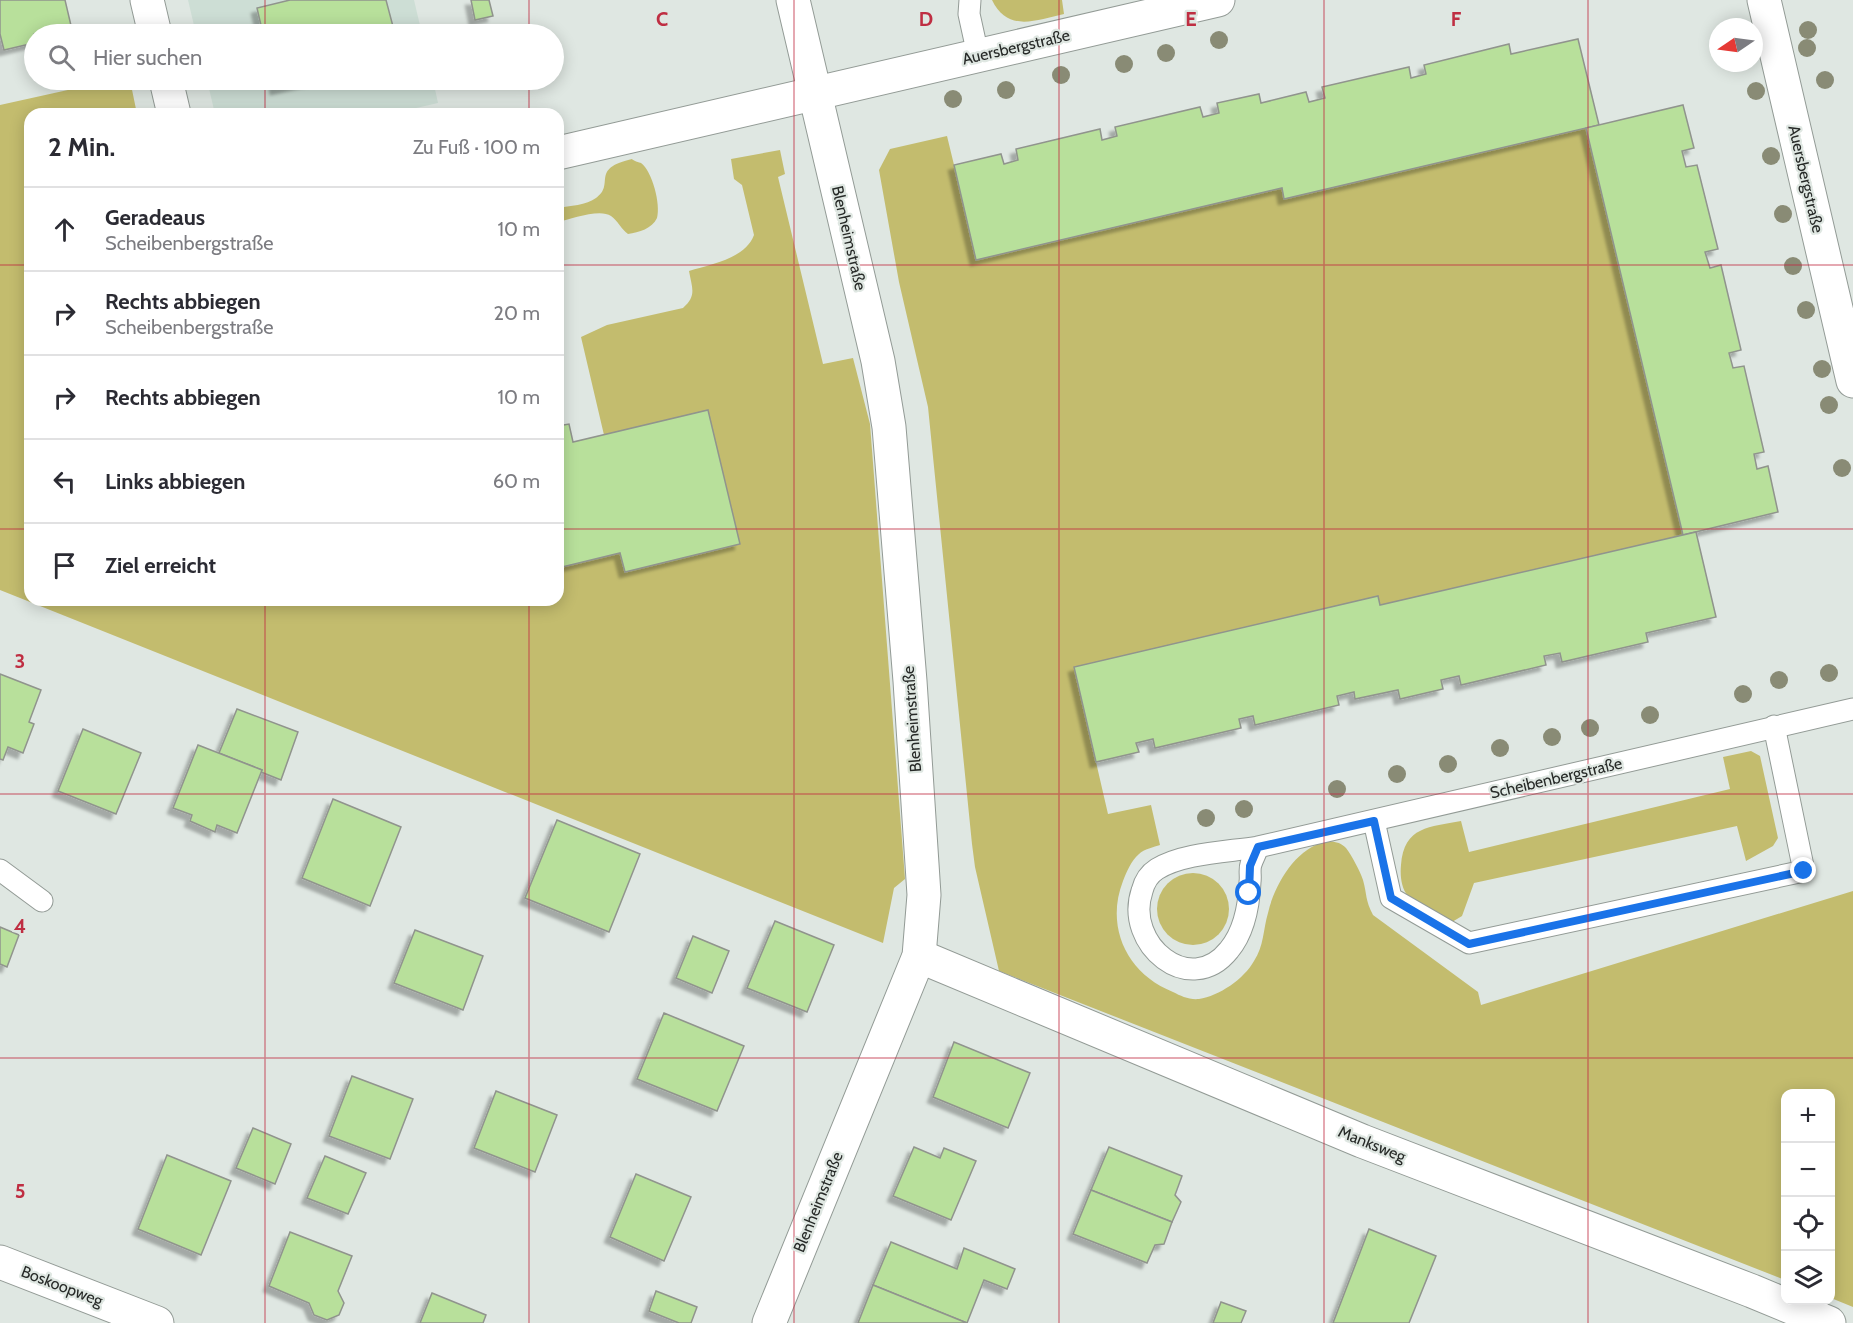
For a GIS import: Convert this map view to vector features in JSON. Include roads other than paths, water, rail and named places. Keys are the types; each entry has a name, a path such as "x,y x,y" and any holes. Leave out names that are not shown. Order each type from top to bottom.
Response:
{"street":[{"path":"147,0 153,24"},
{"name":"Blenheimstraße","path":"769,1323 919,956 924,895 910,681 889,427 878,361 793,0"},
{"name":"Auersbergstraße","path":"815,94 1218,0"},
{"name":"Auersbergstraße","path":"1764,0 1851,365"},
{"path":"168,90 173,108"},
{"path":"564,152 815,94"},
{"name":"Manksweg","path":"919,956 1362,1141 1829,1323"},
{"name":"Boskoopweg","path":"0,1262 157,1323"}],"lane":[{"path":"970,0 969,14 978,55"},
{"name":"Scheibenbergstraße","path":"1258,847 1250,866 1246,915 1229,950 1217,963 1187,969 1172,964 1155,952 1144,938 1138,919 1139,898 1145,882 1154,870 1173,861 1258,847 1853,709"},
{"path":"1374,821 1391,898 1469,944 1804,871 1774,726"},
{"path":"0,870 42,901"}]}
